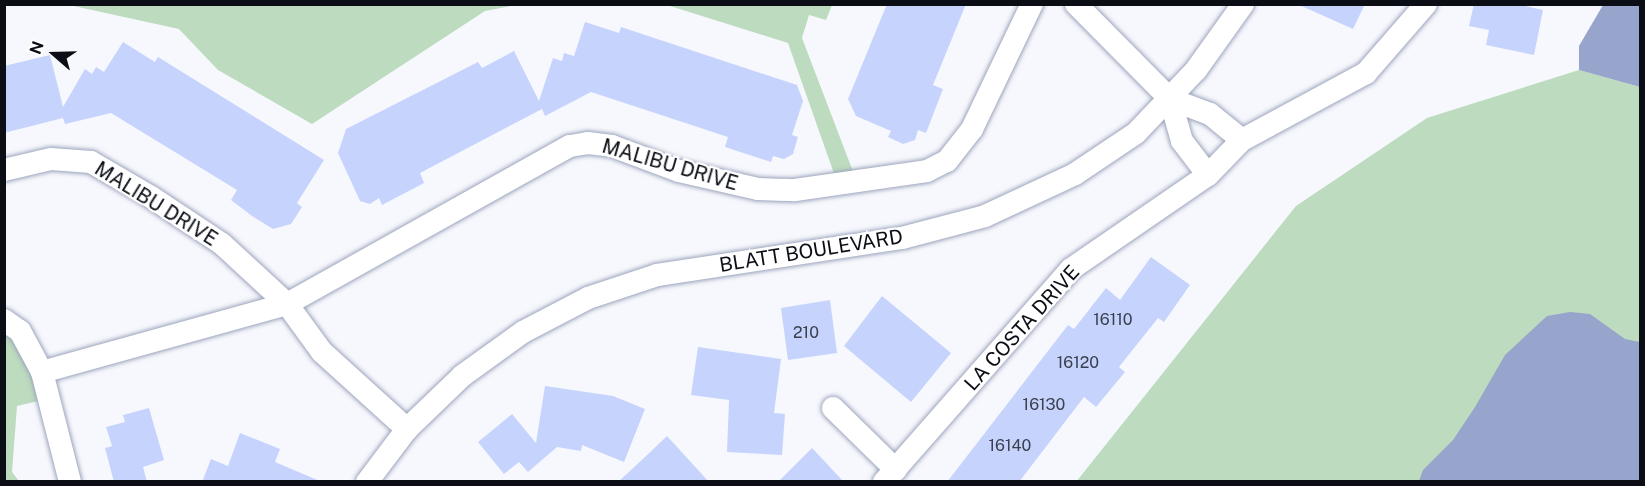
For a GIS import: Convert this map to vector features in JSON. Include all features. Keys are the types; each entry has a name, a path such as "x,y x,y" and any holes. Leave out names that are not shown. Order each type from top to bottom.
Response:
{"street":[{"name":"MALIBU DRIVE","path":"287,304 570,146 588,143 612,146 679,171 758,189 806,189 927,171 947,161 972,129 1032,4"},
{"path":"1076,4 1170,99 1210,114 1242,140"},
{"name":"BLATT BOULEVARD","path":"367,482 407,429 462,376 523,332 588,298 657,275 902,238 985,216 1076,174 1136,134 1170,99 1244,4"},
{"name":"LA COSTA DRIVE","path":"890,476 1071,269 1208,175 1242,140 1366,73 1426,4"},
{"path":"1170,99 1182,141 1208,175"},
{"name":"MALIBU DRIVE","path":"4,170 51,159 91,162 222,244 287,304 322,352 407,429"},
{"path":"42,372 287,304"},
{"path":"4,320 20,331 42,372 70,482"},
{"path":"833,408 890,476"}],"green space":[{"path":"69,5 516,5 485,11 312,124 218,70 179,29"},
{"path":"667,5 832,5 826,20 809,15 802,38 857,182 838,185 788,43"},
{"path":"1579,70 1640,87 1640,481 1076,482 1296,206 1427,118"},
{"path":"4,320 47,399 17,406 12,472 19,481 5,481"}],"water":[{"path":"1603,5 1640,5 1640,87 1579,70 1579,46"},
{"path":"1570,312 1590,314 1625,339 1640,342 1640,481 1419,481 1423,470 1453,440 1505,355 1547,316"}],"building":[{"path":"887,4 966,4 933,85 943,89 926,133 918,130 915,140 903,144 888,137 891,131 856,116 848,99"},
{"path":"1297,4 1365,4 1353,29"},
{"path":"1474,4 1516,4 1543,10 1534,55 1486,45 1489,30 1469,26"},
{"path":"585,22 619,33 621,27 797,85 803,101 792,135 798,137 793,154 784,159 773,156 771,162 725,147 728,137 591,92 545,116 542,109 420,173 424,183 382,205 379,198 370,204 360,201 338,153 346,129 478,62 482,68 514,51 539,101 553,58 562,61 564,53 574,56"},
{"path":"123,42 155,62 158,57 324,160 297,203 302,207 291,224 273,229 231,200 237,190 111,113 65,124 63,118 4,133 4,66 50,55 63,107 85,69 92,74 96,67 104,72"},
{"path":"1151,257 1190,285 1164,322 1158,318 1119,367 1125,372 1096,407 1084,397 1019,482 947,482 1068,325 1074,329 1106,288 1120,300"},
{"path":"882,296 951,353 911,402 844,346"},
{"path":"830,300 837,353 788,360 781,308"},
{"path":"698,347 781,359 774,413 785,414 782,455 727,452 729,400 691,395"},
{"path":"545,386 613,396 645,409 624,462 582,445 581,451 557,447 528,472 519,462 504,474 478,442 512,414 536,443"},
{"path":"149,408 164,460 143,467 147,482 114,482 105,448 112,446 106,427 125,422 123,415"},
{"path":"240,433 280,449 275,462 322,482 202,482 211,459 228,466"},
{"path":"667,436 709,482 618,482 645,457"},
{"path":"812,448 844,482 778,482"}]}
